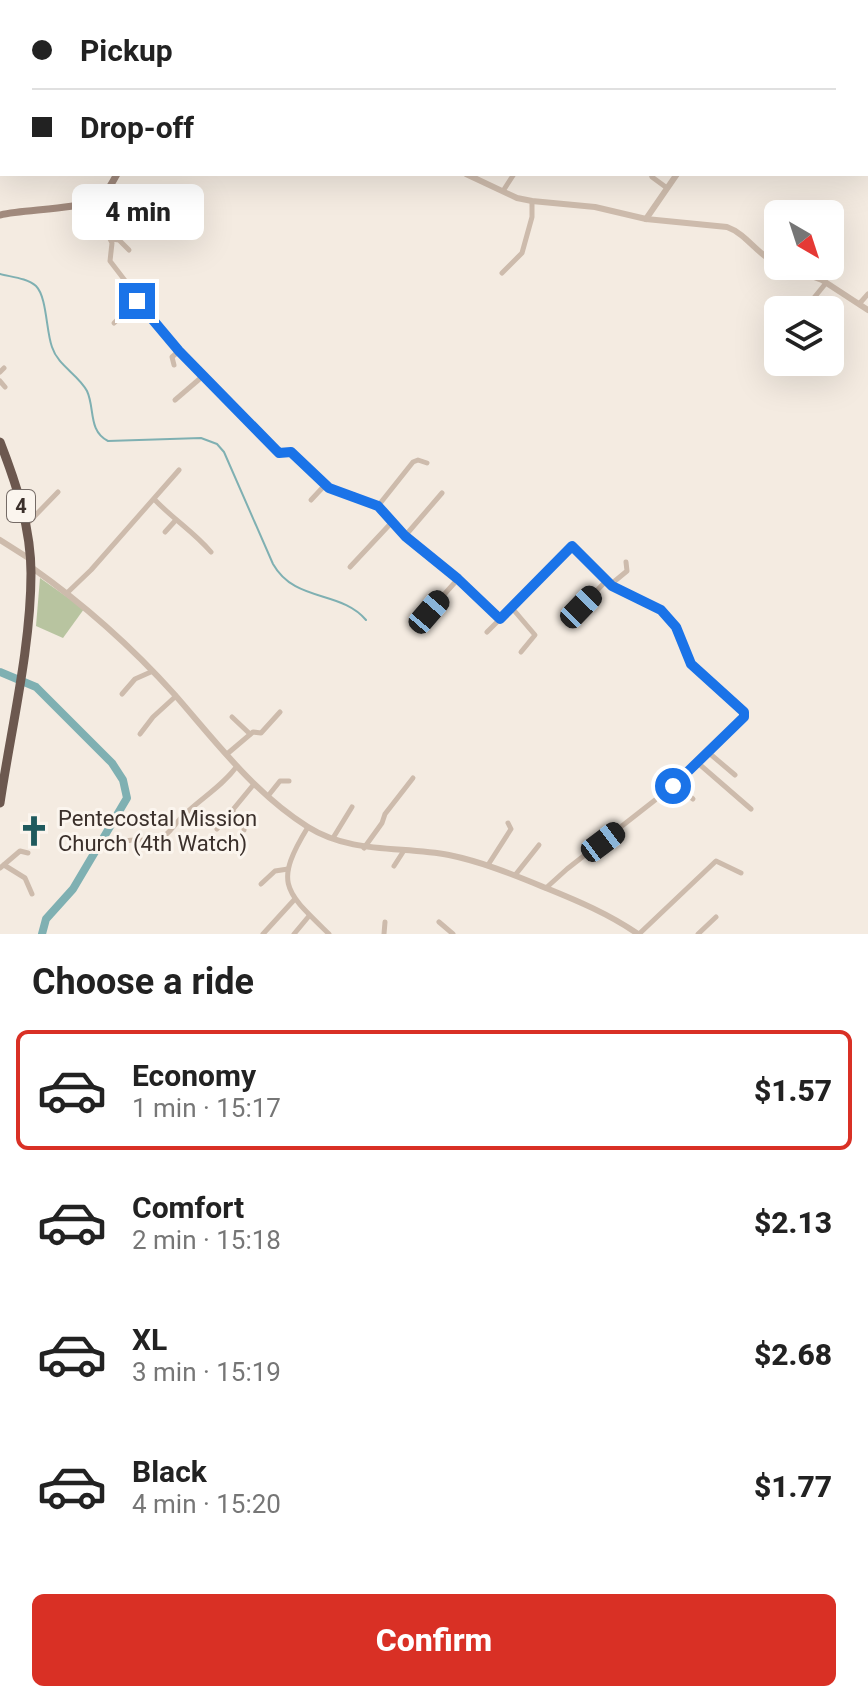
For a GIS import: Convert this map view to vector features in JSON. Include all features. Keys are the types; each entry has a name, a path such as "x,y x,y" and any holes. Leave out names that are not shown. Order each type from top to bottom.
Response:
{"highway":[{"name":"4","path":"0,442 26,525 30,563 18,697 0,803"}],"main road":[{"path":"0,215 81,205 106,192 116,176"}],"street":[{"path":"503,191 513,176"},
{"path":"653,176 667,188"},
{"path":"646,219 676,176"},
{"path":"481,177 503,191 532,201 595,207 646,219 727,227 735,230 764,256"},
{"path":"502,273 522,253 532,217 532,201"},
{"path":"81,205 110,239 110,261 137,301 179,351 279,453 291,452 325,485 343,495 378,506 405,536 458,579 500,619"},
{"path":"110,239 119,240 129,250"},
{"path":"819,280 868,310"},
{"path":"815,296 826,283"},
{"path":"860,303 868,294"},
{"path":"114,323 137,301"},
{"path":"174,365 172,357 179,351"},
{"path":"175,400 203,376"},
{"path":"0,381 5,387"},
{"path":"226,400 233,393"},
{"path":"378,506 413,462 427,463"},
{"path":"67,593 155,500 179,470"},
{"path":"311,500 325,485"},
{"path":"26,525 58,492"},
{"path":"405,536 442,493"},
{"path":"155,500 175,521 198,532 211,552"},
{"path":"165,532 175,521"},
{"path":"350,567 393,521"},
{"path":"0,540 107,625 153,671 254,784 308,827 364,848 444,854 516,874 572,897 636,933 716,861 741,873"},
{"path":"487,632 572,546 608,583 661,610 676,627 691,664 744,712 744,717 676,783 546,888"},
{"path":"581,607 627,571 626,562"},
{"path":"414,628 458,579"},
{"path":"512,608 535,635 521,652"},
{"path":"122,694 135,679 153,671"},
{"path":"140,734 176,696"},
{"path":"227,754 253,732 261,733 280,712"},
{"path":"232,717 250,734"},
{"path":"709,753 735,775"},
{"path":"698,763 751,809"},
{"path":"126,841 164,837 237,766"},
{"path":"364,848 413,778"},
{"path":"268,796 280,781 289,781"},
{"path":"676,783 693,799"},
{"path":"217,829 254,784"},
{"path":"333,838 352,807"},
{"path":"233,810 244,824 244,830"},
{"path":"488,865 511,829 508,823"},
{"path":"308,827 291,855 289,889 294,900 329,934"},
{"path":"516,874 539,845"},
{"path":"28,853 21,850 2,866 25,878 32,894"},
{"path":"394,866 403,852"},
{"path":"261,884 275,871 288,869"},
{"path":"263,934 294,900"},
{"path":"294,934 309,916"},
{"path":"698,934 716,917"},
{"path":"384,934 385,922"},
{"path":"439,922 453,934"}],"green space":[{"path":"40,578 84,609 63,638 36,626"}],"waterway":[{"path":"0,274 28,281 40,291 52,347 59,360 87,391 95,425 102,437 108,441 201,438 217,444 224,452 273,564 282,576 306,591 344,604 366,620"},
{"path":"0,672 36,687 112,763 123,780 127,798 73,889 46,919 42,934"}],"place":[{"name":"Pentecostal Mission Church (4th Watch)","path":"34,831"}],"route":[{"path":"137,301 179,351 279,453 291,452 329,488 378,506 405,536 458,579 500,619 572,546 612,586 661,610 676,627 691,664 744,712 744,717 673,786"}]}
